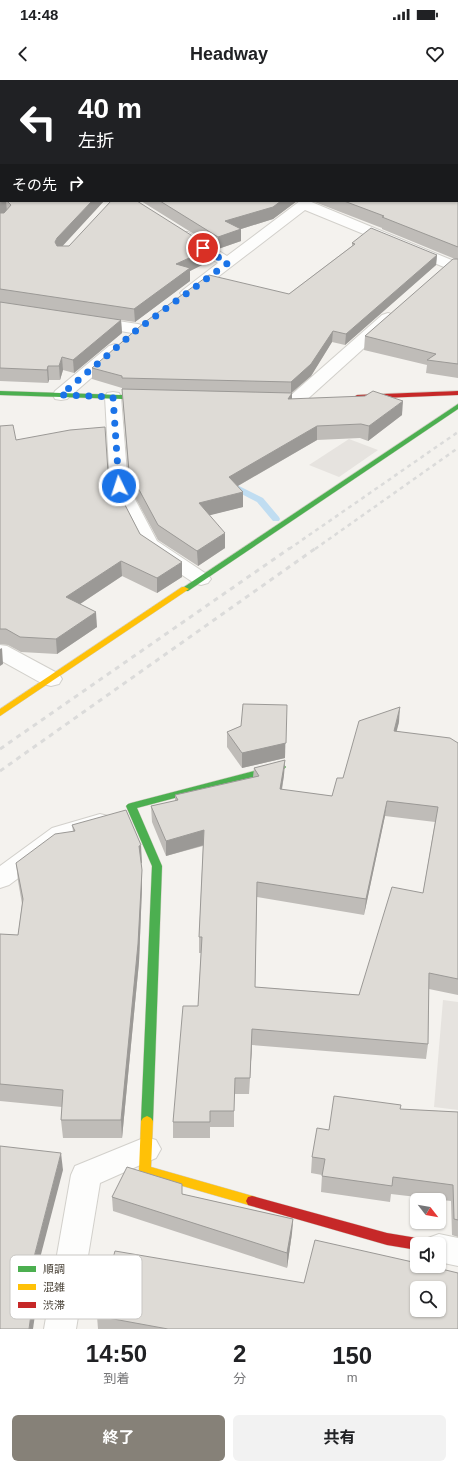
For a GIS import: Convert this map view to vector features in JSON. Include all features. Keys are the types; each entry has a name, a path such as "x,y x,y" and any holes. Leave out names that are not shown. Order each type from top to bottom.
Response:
{"street":[{"path":"174,303 228,263 304,202 454,265"},
{"path":"174,230 228,263"},
{"path":"437,274 454,265"},
{"path":"298,399 402,306"},
{"path":"61,395 144,325 76,320"},
{"path":"0,393 161,398"},
{"path":"349,397 458,393"},
{"path":"113,397 119,486 149,544 201,579"},
{"path":"0,713 458,406"},
{"path":"0,651 51,679"},
{"path":"282,767 131,806 157,866 145,1170 387,1238 410,1243"},
{"path":"0,879 60,834 134,812"},
{"path":"72,1255 86,1175 146,1149"},
{"path":"446,1249 458,1252"},
{"path":"60,1329 62,1319"}],"shaded area":[{"path":"349,439 378,450 339,477 309,465"},
{"path":"443,1000 458,1002 458,1110 434,1107"}],"building":[{"path":"8,202 91,202 55,242 57,246 69,246 110,202 139,202 202,242 209,249 176,264 190,268 134,309 0,289 0,213 4,213 11,205"},
{"path":"162,202 280,202 273,207 225,221 241,229 218,237"},
{"path":"347,202 458,202 458,247 382,217 384,216"},
{"path":"371,228 437,255 346,334 333,331 311,364 291,382 122,378 122,376 92,368 145,322 209,275 289,294 355,244 352,243"},
{"path":"453,259 458,259 458,364 427,360 436,354 365,336"},
{"path":"0,302 121,320 73,360 62,357 59,366 48,366 47,370 0,368"},
{"path":"122,389 292,393 288,399 365,396 373,391 403,401 369,426 361,424 317,426 229,477 243,492 199,503 225,533 197,551 158,525 129,471"},
{"path":"13,425 16,440 70,430 105,427 108,472 140,534 182,562 157,578 121,561 66,597 96,612 56,639 20,637 6,629 0,629 0,426"},
{"path":"243,704 287,705 286,743 242,753 227,732 241,726"},
{"path":"400,707 394,731 450,738 458,743 458,979 429,973 428,1044 252,1029 250,1078 235,1078 234,1111 210,1111 210,1122 173,1122 183,1006 198,1006 202,937 199,937 204,830 166,841 151,806 178,800 175,795 259,776 254,768 285,760 280,789 332,796 337,778 343,778 359,721","holes":["387,801 438,807 423,893 392,887 359,995 255,987 257,882 366,899"]},
{"path":"126,810 141,845 139,846 142,870 138,944 121,1120 61,1120 63,1090 0,1084 0,934 18,935 23,899 16,863 55,834 75,831 72,825"},
{"path":"334,1096 401,1105 400,1109 458,1112 458,1220 454,1219 453,1185 393,1177 392,1186 322,1176 325,1159 312,1157 317,1128 329,1130"},
{"path":"0,1146 61,1153 35,1255 10,1255 10,1319 30,1319 29,1329 0,1329"},
{"path":"127,1167 182,1184 182,1194 293,1219 287,1253 112,1197"},
{"path":"315,1240 410,1261 410,1273 446,1273 446,1270 458,1273 458,1329 168,1329 113,1319 142,1319 142,1256 304,1283"},
{"path":"115,1251 139,1255 114,1255"}],"waterway":[{"path":"229,484 260,500 276,519"}],"railway":[{"path":"289,549 458,432"},
{"path":"315,549 458,448"},
{"path":"0,749 290,548"},
{"path":"0,771 316,548"}],"traffic: fast":[{"path":"0,393 153,398"},
{"path":"185,589 458,406"},
{"path":"147,1121 157,866 131,806 281,767"}],"traffic: slow":[{"path":"0,713 185,589"},
{"path":"147,1121 145,1170 252,1201"}],"traffic: jam":[{"path":"357,397 458,393"},
{"path":"252,1201 387,1239 410,1243"}],"route":[{"path":"119,486 113,397 61,395 138,329 228,263 203,248"}]}
